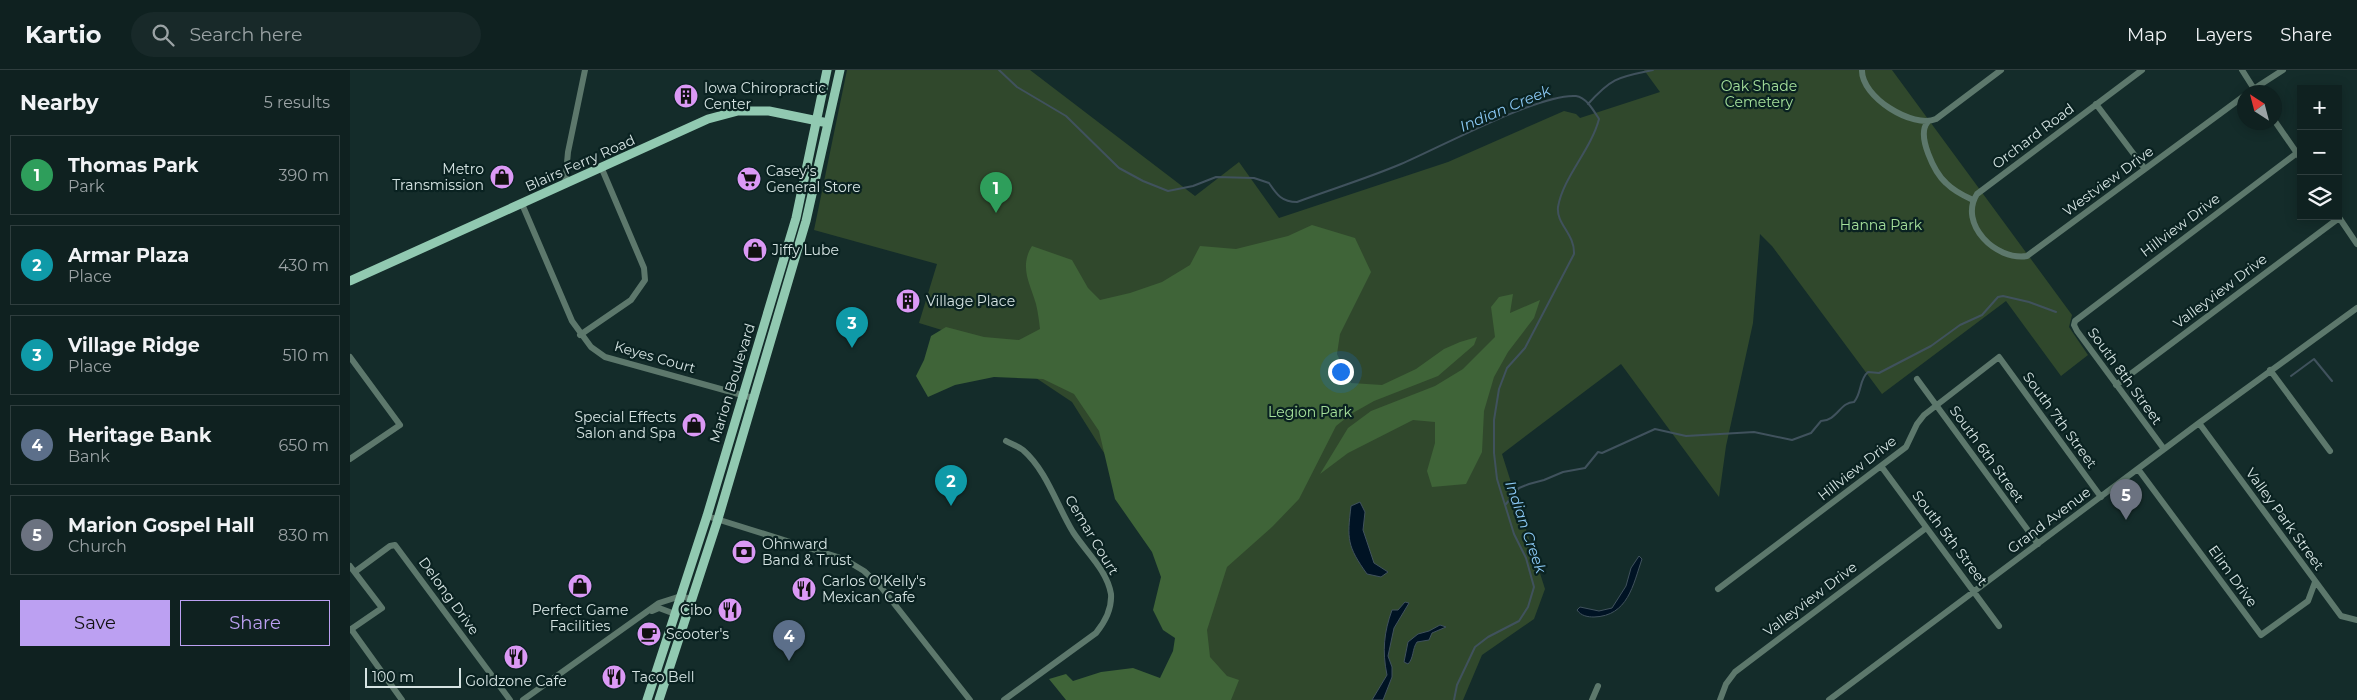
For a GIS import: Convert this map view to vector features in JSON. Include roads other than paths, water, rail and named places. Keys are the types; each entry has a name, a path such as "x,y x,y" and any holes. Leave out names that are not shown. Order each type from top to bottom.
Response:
{"main road":[{"name":"Marion Boulevard","path":"647,700 707,516 796,218 818,121 827,70"},
{"name":"Marion Boulevard","path":"659,700 718,519 806,221 840,70"},
{"name":"Blairs Ferry Road","path":"350,281 602,169 708,119 738,111 769,111 829,124"}],"street":[{"path":"565,185 568,152 585,70"},
{"path":"1862,70 1862,78 1868,89 1881,101 1908,117 1927,122 1936,119 2001,70"},
{"name":"Orchard Road","path":"1973,200 1977,194 2142,70"},
{"path":"2242,70 2250,85"},
{"path":"2262,85 2283,70"},
{"name":"Westview Drive","path":"1973,200 1970,211 1972,220 1982,236 2000,251 2012,255 2027,256 2237,101"},
{"path":"2096,104 2145,169"},
{"path":"1927,122 1924,127 1923,137 1936,170 1946,183 1973,200"},
{"path":"2281,130 2296,153"},
{"name":"Hillview Drive","path":"2079,316 2296,153"},
{"path":"580,335 631,300 645,280 644,268 602,169"},
{"name":"Keyes Court","path":"522,204 572,322 590,347 606,357 753,398"},
{"name":"Valleyview Drive","path":"2116,385 2335,220"},
{"path":"2341,220 2357,244"},
{"name":"Grand Avenue","path":"1829,700 2270,370 2357,308"},
{"name":"South 8th Street","path":"2079,316 2074,326 2077,331 2164,449"},
{"path":"350,357 352,366 400,425 350,459"},
{"name":"Hillview Drive","path":"1718,589 1906,447 1917,424 1936,405 1999,357"},
{"name":"South 7th Street","path":"1999,357 2101,497"},
{"path":"2270,370 2330,451"},
{"name":"South 6th Street","path":"1917,379 2038,544"},
{"name":"Valley Park Street","path":"2199,423 2341,616 2357,620"},
{"name":"Cemar Court","path":"1004,700 1096,633 1105,622 1110,607 1111,595 1107,581 1099,566 1074,534 1040,472 1022,450 1006,442"},
{"name":"South 5th Street","path":"1881,466 1999,626"},
{"name":"Elim Drive","path":"2138,469 2261,635 2308,601 2316,582"},
{"path":"707,516 844,559 864,571 881,586 970,700"},
{"name":"Valleyview Drive","path":"1720,700 1726,684 1741,667 1926,528"},
{"name":"Delong Drive","path":"356,571 390,546 395,545 510,700"},
{"path":"350,566 356,571 382,608 350,629 402,700"},
{"path":"523,700 659,603 681,596 691,599"},
{"path":"644,614 659,608 675,614"},
{"path":"1592,700 1598,686"}],"water":[{"path":"1360,502 1365,512 1363,530 1374,563 1388,572 1381,577 1367,574 1352,549 1350,542 1351,506"},
{"path":"1639,556 1642,559 1632,589 1622,605 1615,611 1594,617 1583,615 1577,610 1580,607 1599,611 1612,608 1626,586 1631,568"},
{"path":"1405,602 1409,603 1394,628 1388,656 1392,667 1392,677 1383,700 1372,700 1387,675 1385,642 1392,610 1398,610"},
{"path":"1440,625 1446,627 1432,633 1429,640 1417,642 1410,662 1408,664 1404,662 1408,642 1418,634"}],"waterway":[{"name":"Indian Creek","path":"999,70 1017,87 1066,116 1119,168 1143,181 1168,191 1193,186 1216,177 1254,178 1269,183 1280,197 1292,202 1297,202 1388,169 1489,123 1539,103 1560,97 1576,96 1583,99 1592,108 1599,119 1590,142 1565,185 1558,207 1560,219 1572,241 1574,254 1525,348 1507,368 1499,389 1494,420 1494,453 1497,479 1514,534 1526,558 1534,587 1528,607 1519,621 1488,637 1475,647 1457,685 1454,700"},
{"path":"1588,104 1610,83 1632,74 1653,70"},
{"path":"1506,504 1519,488 1563,472 1585,468 1598,452 1602,453 1655,429 1686,436 1754,432 1792,440 1811,433 1821,421 1831,418 1845,405 1854,402 1863,378 1868,372 1879,373 1931,346 1960,325 1982,315 1998,297 2003,296 2029,302 2056,312"},
{"path":"2291,376 2314,359 2332,381"}],"place":[{"name":"Iowa Chiropractic Center","path":"686,96"},
{"name":"Metro Transmission","path":"502,177"},
{"name":"Casey's General Store","path":"749,179"},
{"name":"Thomas Park","path":"996,213"},
{"name":"Jiffy Lube","path":"755,250"},
{"name":"Village Place","path":"908,301"},
{"name":"Village Ridge","path":"852,348"},
{"name":"Special Effects Salon and Spa","path":"694,425"},
{"name":"Armar Plaza","path":"951,506"},
{"name":"Marion Gospel Hall","path":"2126,520"},
{"name":"Ohnward Band & Trust","path":"744,552"},
{"name":"Perfect Game Facilities","path":"580,586"},
{"name":"Carlos O'Kelly's Mexican Cafe","path":"804,589"},
{"name":"Cibo","path":"730,610"},
{"name":"Scooter's","path":"649,634"},
{"name":"Goldzone Cafe","path":"516,657"},
{"name":"Heritage Bank","path":"789,661"},
{"name":"Taco Bell","path":"614,677"}],"park label":[{"name":"Oak Shade Cemetery","path":"1759,94"},
{"name":"Hanna Park","path":"1881,225"},
{"name":"Legion Park","path":"1310,412"}]}
